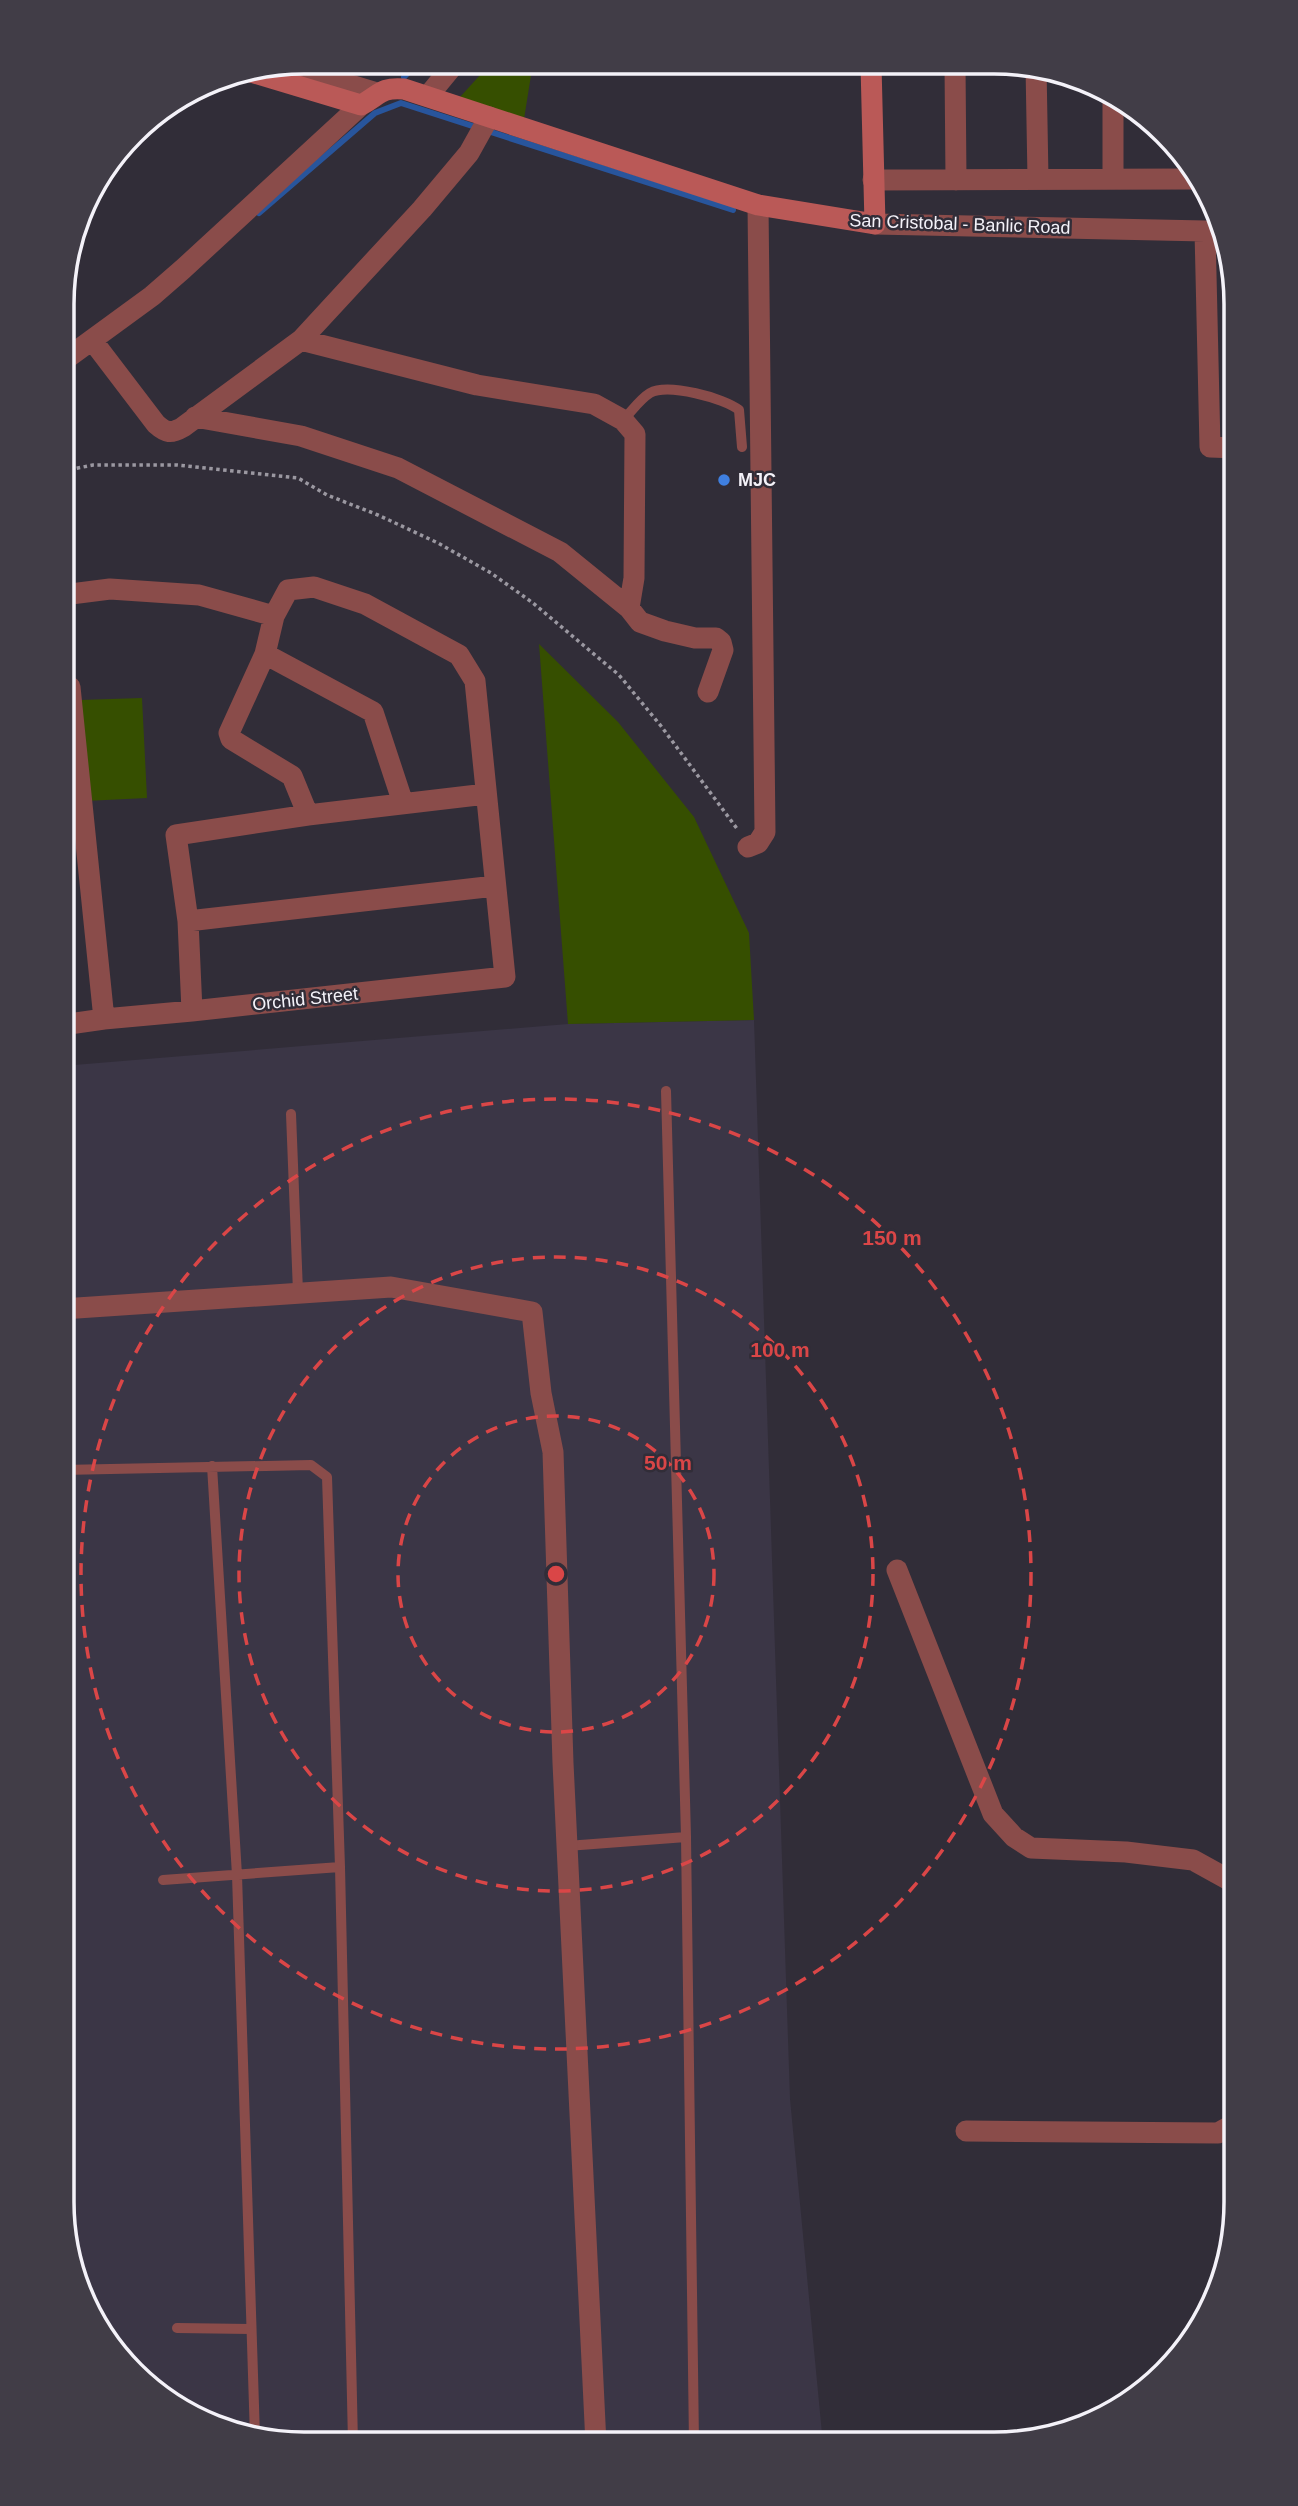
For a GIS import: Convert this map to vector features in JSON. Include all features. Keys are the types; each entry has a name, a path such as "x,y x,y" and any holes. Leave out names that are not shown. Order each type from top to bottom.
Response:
{"street":[{"path":"74,353 183,269 369,99 307,74"},
{"path":"428,96 446,74"},
{"path":"871,74 875,224"},
{"path":"955,74 956,180"},
{"name":"San Cristobal - Banlic Road","path":"269,76 369,99 389,88 404,89 758,205 875,224 1205,231 1210,447 1224,448"},
{"path":"1036,77 1038,179"},
{"path":"1112,106 1113,179"},
{"path":"92,340 156,424 165,432 173,432 301,340 470,153 489,117"},
{"path":"873,180 1187,178"},
{"path":"748,846 758,843 765,832 758,205"},
{"path":"301,340 477,385 594,404 623,421 635,434 634,578 629,608"},
{"path":"195,416 301,436 398,468 560,552 629,608 640,622 665,631 695,638 716,638 722,642 723,650 708,692"},
{"path":"188,921 495,886 475,681 459,655 365,604 314,587 288,590 274,616 265,654 229,733 231,739 292,776 308,815"},
{"path":"74,594 110,589 199,595 274,616"},
{"path":"265,654 373,712 403,803"},
{"path":"74,726 104,1018"},
{"path":"192,1011 188,921 176,835 308,815 486,794"},
{"name":"Orchid Street","path":"74,1023 505,977 495,886"},
{"path":"74,1308 391,1287 532,1312 541,1394 553,1452 567,1846 595,2432"},
{"path":"897,1570 993,1814 1014,1837 1031,1848 1126,1852 1193,1860 1224,1877"},
{"path":"966,2131 1219,2133 1224,2130"}],"lane":[{"path":"623,421 652,392 668,389 728,401 739,410 742,447"},
{"path":"666,1091 687,1836 694,2432"},
{"path":"291,1114 298,1292"},
{"path":"74,1470 312,1465 327,1477 340,1867 353,2432"},
{"path":"212,1466 237,1875 254,2427"},
{"path":"567,1846 687,1836"},
{"path":"163,1880 340,1867"},
{"path":"177,2328 250,2329"}],"path":[{"path":"74,469 93,465 177,466 298,478 327,495 438,543 491,573 533,603 619,675 693,769 748,846"}],"shaded area":[{"path":"754,1020 790,2099 822,2432 304,2432 259,2428 202,2409 176,2394 131,2354 112,2330 97,2304 81,2262 75,2232 74,1065 568,1024"}],"green space":[{"path":"481,74 531,74 524,119 460,97"},
{"path":"539,644 618,722 694,817 749,933 754,1020 568,1024"},
{"path":"142,698 147,798 85,801 80,700"}],"waterway":[{"path":"404,77 407,74"},
{"path":"259,213 375,113 401,103 733,210"}],"place":[{"name":"MJC","path":"724,480"}]}
